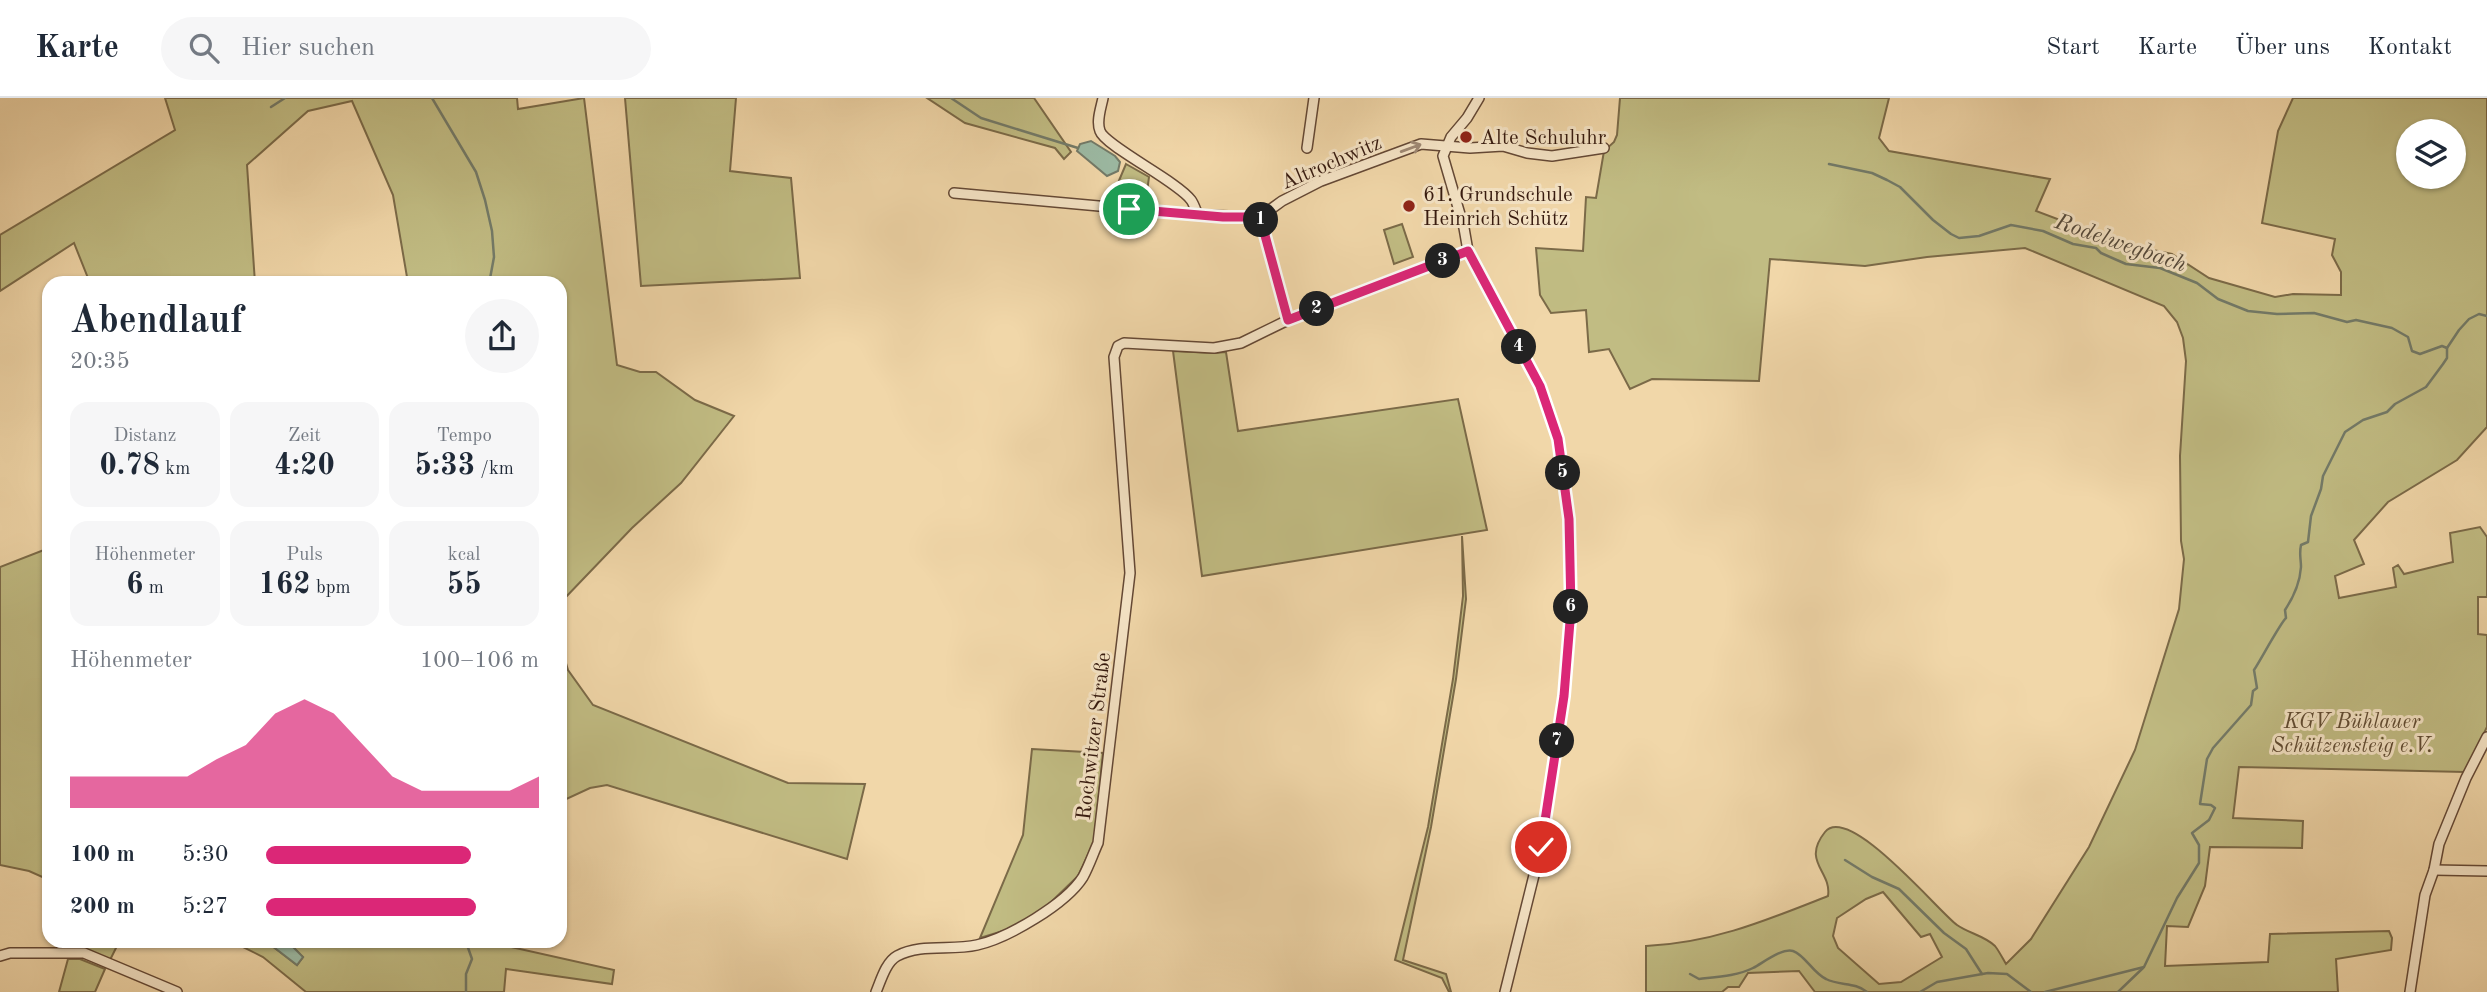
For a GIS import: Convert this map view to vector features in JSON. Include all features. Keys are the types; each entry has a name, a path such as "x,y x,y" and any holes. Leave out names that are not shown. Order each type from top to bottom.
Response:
{"street":[{"path":"1103,98 1099,119 1100,131 1106,139 1138,159 1191,200 1198,215"},
{"path":"1307,148 1314,98"},
{"path":"1479,98 1445,146 1443,163 1464,228 1468,251 1540,386 1558,439 1569,519 1571,609 1564,696 1541,847 1505,992"},
{"name":"Altrochwitz","path":"1260,217 1301,190 1421,144 1503,146 1552,156 1604,148"},
{"path":"954,193 1198,215 1260,217 1288,320 1468,251"},
{"name":"Rochwitzer Straße","path":"876,992 883,973 895,957 913,950 977,945 1020,929 1052,907 1082,879 1098,843 1130,573 1114,357 1118,346 1124,343 1226,347 1255,337 1288,320"},
{"path":"2410,992 2425,895 2439,844 2466,778 2487,737"},
{"path":"2434,870 2487,871"},
{"path":"0,956 9,953 83,953 177,992"}],"green space":[{"path":"165,98 517,98 518,109 584,98 617,365 640,372 656,372 695,400 734,416 681,483 632,528 567,596 567,276 407,276 393,195 352,101 308,111 247,165 255,276 87,276 74,243 0,291 0,235 175,130"},
{"path":"625,98 736,98 730,171 791,178 800,278 641,286"},
{"path":"927,98 1034,98 1071,152 1064,159 1055,148 965,123"},
{"name":"KGV Bühlauer Schützensteig e.V.","path":"1620,98 1889,98 1879,138 1889,151 2050,179 2036,211 2089,231 2115,247 2139,247 2172,254 2209,278 2275,297 2293,294 2341,295 2341,272 2332,255 2335,239 2262,223 2278,131 2293,98 2487,98 2487,427 2457,460 2388,502 2354,540 2364,564 2335,576 2339,598 2396,587 2393,568 2398,565 2404,574 2453,562 2450,533 2480,527 2487,537 2487,597 2478,597 2478,634 2487,635 2487,727 2465,772 2239,767 2233,818 2303,821 2302,848 2210,847 2205,886 2188,927 2167,926 2165,966 2268,962 2270,934 2389,931 2392,938 2391,950 2336,959 2338,992 1815,992 1799,971 1748,973 1739,987 1728,987 1722,992 1646,992 1646,946 1717,935 1761,922 1828,896 1828,887 1816,859 1816,851 1825,832 1837,827 1853,832 1893,862 1957,925 1995,946 2006,964 2031,939 2089,847 2135,750 2179,609 2184,559 2181,541 2180,456 2186,361 2183,338 2177,322 2164,306 2025,248 1865,266 1770,259 1759,381 1652,379 1630,389 1609,349 1589,352 1586,310 1551,313 1540,295 1536,248 1583,251 1586,197 1596,198 1604,151 1614,142","holes":["1883,892 1921,937 1930,934 1942,957 1901,982 1879,984 1838,948 1833,936 1837,918 1866,899"]},
{"path":"1126,164 1149,177 1147,192 1141,202 1112,197"},
{"path":"1402,224 1413,257 1394,264 1384,230"},
{"path":"1173,351 1226,352 1238,431 1458,399 1487,530 1202,576"},
{"path":"1462,536 1466,599 1456,679 1431,827 1403,960 1446,974 1449,992 1442,978 1395,960 1428,827 1453,679 1463,596"},
{"path":"42,551 42,877 29,871 0,865 0,567"},
{"path":"567,667 593,705 788,783 865,784 847,859 607,785 590,788 567,799"},
{"path":"1032,749 1103,753 1094,842 1078,876 1048,905 1016,927 980,938 1023,835"},
{"path":"72,948 116,948 110,960"},
{"path":"245,948 275,948 297,965 303,957 294,948 515,948 614,970 612,984 506,969 504,992 306,992 263,957"},
{"path":"68,959 80,959 105,969 95,992 59,992"}],"shaded area":[{"path":"1091,141 1115,156 1120,162 1118,171 1107,176 1077,151 1080,144"},
{"path":"275,948 294,948 303,957 297,965"}],"waterway":[{"path":"271,107 285,98"},
{"path":"432,98 476,172 492,231 494,257 490,276"},
{"path":"951,98 981,118 1078,148"},
{"name":"Rodelwegbach","path":"1829,164 1872,173 1900,187 1933,220 1959,238 1979,236 2011,225 2043,231 2073,244 2096,248 2126,264 2160,268 2197,283 2218,299 2248,311 2277,314 2314,313 2347,322 2356,320 2392,328 2408,337 2412,351 2420,354 2442,346 2447,348"},
{"path":"2045,992 2144,967 2177,898 2199,863 2199,845 2192,833 2209,820 2215,808 2200,804 2207,759 2213,748 2251,705 2253,691 2257,688 2254,670 2286,618 2285,610 2299,578 2301,545 2308,542 2311,516 2323,476 2345,432 2363,420 2387,412 2395,404 2426,387 2447,358 2447,348 2459,330 2469,319 2479,314 2487,316"},
{"path":"1845,860 1872,877 1899,889 1944,933 1966,949 1982,974"},
{"path":"466,992 466,974 472,959 468,948"},
{"path":"1690,974 1699,979 1747,971 1778,954 1793,951 1826,979 1867,992"},
{"path":"2118,992 2143,968"},
{"path":"1920,992 1937,982 1988,973 2007,974 2031,992"}],"place":[{"name":"Alte Schuluhr","path":"1466,137"},
{"name":"61. Grundschule Heinrich Schütz","path":"1409,206"}],"route":[{"path":"1129,209 1223,217 1260,217 1288,320 1468,251 1540,386 1558,439 1569,519 1571,609 1564,696 1541,847"}]}
